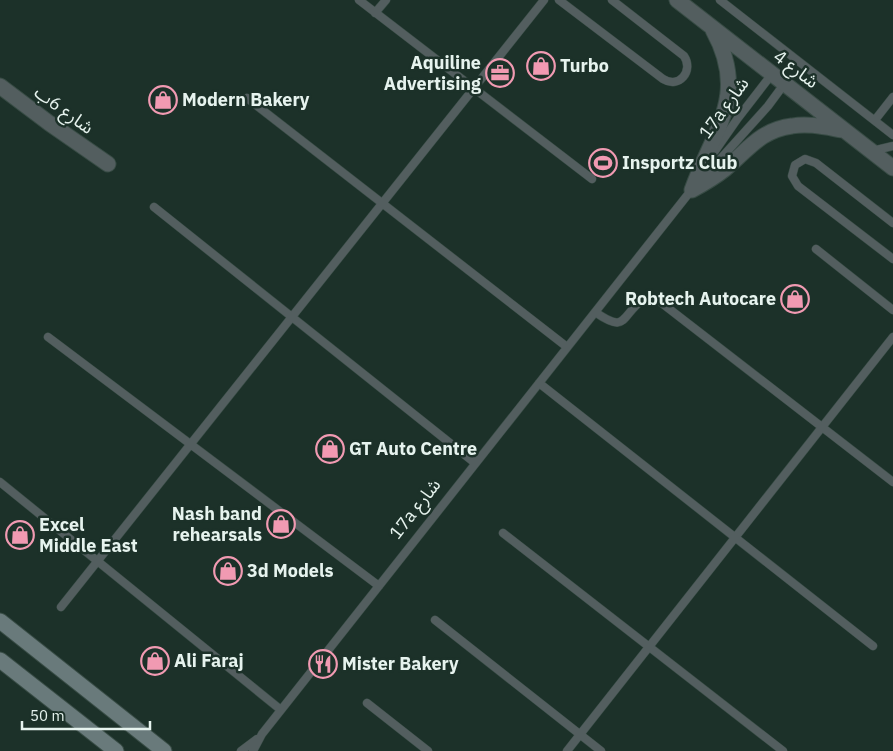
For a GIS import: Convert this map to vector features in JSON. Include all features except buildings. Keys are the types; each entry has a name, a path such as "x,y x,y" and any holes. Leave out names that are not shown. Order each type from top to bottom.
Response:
{"main road":[{"path":"0,621 164,751"},
{"path":"0,660 116,751"}],"street":[{"name":"شارع 4","path":"678,0 893,168"},
{"name":"17a شارع","path":"692,190 702,162 723,118 728,98 727,66 723,52 711,27"},
{"name":"شارع 6ب","path":"0,86 108,164"},
{"name":"17a شارع","path":"692,190 724,170 750,145 770,132 801,125 844,130"}],"lane":[{"path":"359,0 592,180"},
{"path":"375,13 386,0"},
{"path":"61,608 544,0"},
{"path":"559,0 663,79 671,82 684,77 688,69 684,56 612,0"},
{"path":"720,0 893,135"},
{"name":"17a شارع","path":"692,190 738,118 772,74"},
{"name":"17a شارع","path":"253,751 262,734 594,312 692,190 727,154 785,84"},
{"path":"875,120 893,97"},
{"path":"247,98 567,347"},
{"path":"872,151 893,146"},
{"path":"893,223 816,163 805,159 795,165 792,176 798,186 893,259"},
{"path":"154,207 475,463"},
{"path":"816,249 893,310"},
{"path":"594,312 609,322 618,323 626,318 644,299 649,298 659,301 893,482"},
{"path":"48,337 379,586"},
{"path":"567,751 893,337"},
{"path":"539,383 873,646"},
{"path":"0,482 281,710"},
{"path":"503,533 783,751"},
{"path":"435,620 602,751"},
{"path":"367,704 428,751"},
{"name":"17a شارع","path":"241,751 262,734"}],"place":[{"name":"Turbo","path":"541,66"},
{"name":"Aquiline Advertising","path":"500,73"},
{"name":"Modern Bakery","path":"163,100"},
{"name":"Insportz Club","path":"603,163"},
{"name":"Robtech Autocare","path":"795,299"},
{"name":"GT Auto Centre","path":"330,449"},
{"name":"Nash band rehearsals","path":"281,524"},
{"name":"Excel Middle East","path":"20,535"},
{"name":"3d Models","path":"228,571"},
{"name":"Ali Faraj","path":"155,661"},
{"name":"Mister Bakery","path":"323,664"}]}
